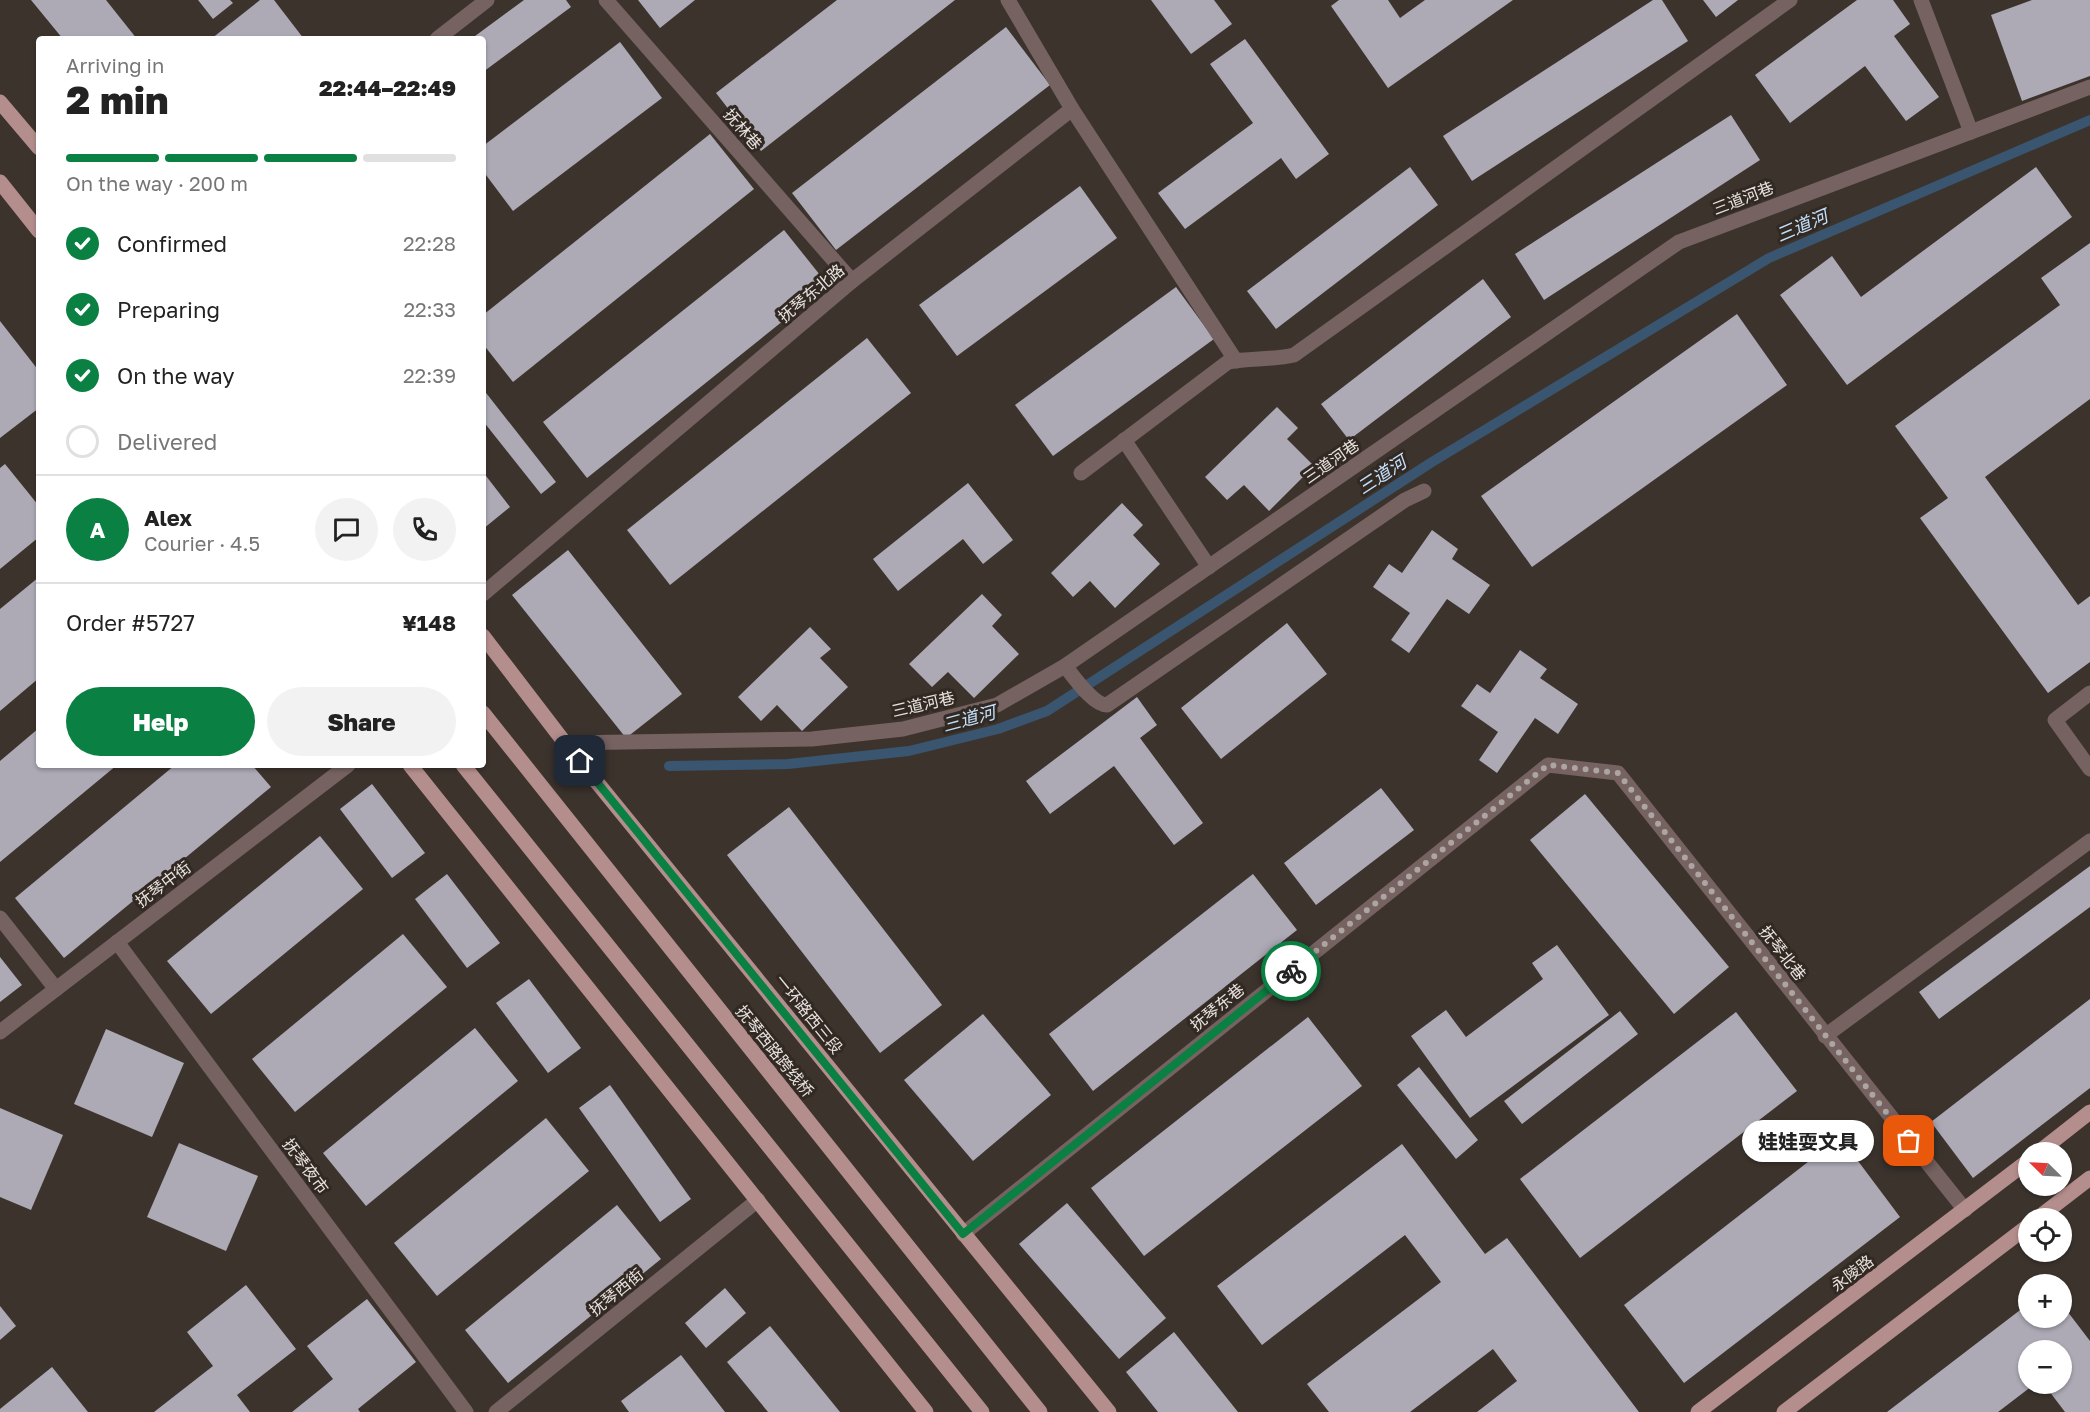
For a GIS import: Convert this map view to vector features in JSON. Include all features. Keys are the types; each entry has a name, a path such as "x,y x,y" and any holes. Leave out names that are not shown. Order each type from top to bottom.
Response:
{"main road":[{"path":"0,102 36,144"},
{"path":"0,182 36,227"},
{"name":"一环路西三段","path":"486,640 566,743 1109,1412"},
{"name":"抚琴西路跨线桥","path":"486,717 1040,1412"},
{"path":"412,768 926,1412"},
{"path":"465,768 982,1412"},
{"path":"2052,1142 2090,1112"},
{"name":"永陵路","path":"1698,1412 2018,1169"},
{"path":"2051,1208 2090,1179"},
{"path":"1784,1412 2018,1234"}],"street":[{"path":"441,36 487,0"},
{"name":"抚林巷","path":"606,0 852,281"},
{"path":"1008,0 1072,109 1236,361"},
{"path":"1081,473 1228,362 1275,359 1294,355 1790,0"},
{"path":"1921,0 1971,132"},
{"name":"三道河巷","path":"566,743 812,740 903,729 997,705 1069,670 1209,567 1679,242 2090,87"},
{"name":"抚琴东北路","path":"486,591 852,281 1072,109"},
{"path":"1124,440 1209,567"},
{"path":"1069,670 1095,700 1101,705 1107,705 1405,500 1424,491"},
{"path":"2090,693 2055,720 2090,770"},
{"name":"抚琴东巷","path":"963,1234 1548,765"},
{"name":"抚琴北巷","path":"1548,765 1618,773 1965,1210"},
{"name":"抚琴中街","path":"0,1032 344,768"},
{"path":"1826,1036 2090,841"},
{"path":"0,918 56,989"},
{"name":"抚琴夜市","path":"117,942 466,1412"},
{"name":"抚琴西街","path":"496,1412 758,1200"}],"building":[{"path":"31,0 106,0 135,36 61,36"},
{"path":"198,0 230,0 233,3 213,19"},
{"path":"260,0 274,0 302,36 215,36"},
{"path":"524,0 566,0 571,7 486,70 486,36 475,36"},
{"path":"638,0 695,0 660,28"},
{"path":"837,0 955,0 761,151 716,93"},
{"path":"1151,0 1214,0 1232,24 1191,54"},
{"path":"1339,0 1388,0 1400,18 1425,0 1513,0 1388,88 1331,6"},
{"path":"1653,0 1662,0 1688,41 1472,181 1443,136"},
{"path":"1703,0 1738,0 1716,17"},
{"path":"1857,0 1893,0 1910,24 1894,36 1939,97 1906,121 1865,66 1790,123 1755,75"},
{"path":"2032,0 2090,0 2090,76 2022,101 1991,15"},
{"path":"1006,27 1050,85 836,250 792,193"},
{"path":"1245,39 1329,154 1296,179 1281,158 1185,229 1158,193 1253,123 1210,64"},
{"path":"620,42 662,98 513,211 486,175 486,144"},
{"path":"1731,115 1760,160 1544,300 1515,254"},
{"path":"710,134 754,189 513,382 486,348 486,313"},
{"path":"1410,167 1438,205 1276,329 1247,291"},
{"path":"2036,167 2072,217 1847,385 1780,295 1832,256 1861,297"},
{"path":"1080,186 1117,238 957,356 919,305"},
{"path":"784,230 828,285 587,478 543,422"},
{"path":"2090,243 2090,399 1985,477 2078,605 2090,596 2090,662 2048,693 1920,518 1948,498 1895,426 2060,305 2041,278"},
{"path":"1483,279 1511,317 1349,440 1321,404"},
{"path":"1176,287 1214,339 1053,456 1015,405"},
{"path":"1737,314 1787,385 1532,567 1481,496"},
{"path":"0,321 36,367 36,410 0,438"},
{"path":"867,338 911,393 670,585 627,530"},
{"path":"486,393 556,482 541,494 486,425"},
{"path":"1277,407 1298,428 1287,439 1314,466 1269,511 1244,485 1227,500 1205,477"},
{"path":"5,464 36,502 36,539 0,569 0,468"},
{"path":"486,476 510,507 486,527"},
{"path":"968,483 1013,540 983,564 963,539 898,591 873,559"},
{"path":"1122,503 1143,525 1133,535 1160,564 1115,608 1090,581 1073,597 1051,573"},
{"path":"1432,530 1458,549 1452,559 1490,585 1469,614 1447,599 1409,653 1391,640 1410,613 1373,587 1389,564 1402,573"},
{"path":"568,550 682,694 626,738 512,595"},
{"path":"36,579 36,681 0,711 0,609"},
{"path":"982,594 1002,615 992,626 1019,654 974,698 948,672 932,687 909,664"},
{"path":"1287,623 1327,674 1221,759 1181,708"},
{"path":"810,627 831,649 820,658 848,687 802,731 777,705 761,721 738,697"},
{"path":"1520,650 1547,669 1540,678 1578,704 1558,734 1535,718 1497,773 1479,760 1498,732 1461,706 1477,684 1490,693"},
{"path":"1137,697 1157,725 1140,738 1203,823 1174,845 1114,766 1050,814 1026,781"},
{"path":"36,731 36,768 113,768 0,862 0,761"},
{"path":"171,768 255,768 271,787 64,958 15,898"},
{"path":"372,784 425,853 392,878 340,809"},
{"path":"1381,788 1414,830 1316,905 1284,863"},
{"path":"1585,794 1729,967 1674,1014 1530,840"},
{"path":"789,807 942,1005 880,1053 727,855"},
{"path":"320,836 363,889 211,1014 167,961"},
{"path":"2090,866 2090,907 1939,1019 1919,992"},
{"path":"447,874 500,943 467,968 415,899"},
{"path":"1253,874 1297,930 1093,1091 1049,1034"},
{"path":"403,934 447,987 295,1112 252,1059"},
{"path":"1557,945 1609,1015 1470,1118 1411,1036 1446,1010 1466,1037 1543,979 1532,963"},
{"path":"0,957 22,985 0,1002"},
{"path":"529,979 581,1048 548,1073 496,1003"},
{"path":"2090,999 2090,1088 1973,1178 1931,1122"},
{"path":"1620,1011 1638,1034 1522,1124 1504,1101"},
{"path":"1736,1012 1797,1091 1580,1258 1520,1179"},
{"path":"983,1014 1051,1095 973,1161 904,1080"},
{"path":"1308,1017 1362,1086 1144,1256 1091,1188"},
{"path":"475,1028 518,1081 366,1206 323,1153"},
{"path":"106,1029 184,1063 152,1137 74,1104"},
{"path":"1419,1067 1478,1140 1456,1159 1397,1085"},
{"path":"610,1085 691,1199 660,1222 579,1108"},
{"path":"0,1108 63,1135 31,1210 0,1197"},
{"path":"546,1118 589,1171 437,1296 394,1243"},
{"path":"1840,1137 1900,1217 1684,1383 1624,1305"},
{"path":"179,1143 258,1176 226,1251 147,1217"},
{"path":"1402,1144 1485,1254 1507,1238 1639,1412 1477,1412 1517,1381 1493,1349 1410,1412 1329,1412 1307,1384 1441,1282 1405,1235 1262,1345 1217,1286"},
{"path":"1067,1203 1166,1318 1119,1359 1019,1244"},
{"path":"617,1205 661,1259 508,1383 465,1330"},
{"path":"246,1285 296,1349 237,1395 250,1412 154,1412 213,1366 187,1332"},
{"path":"725,1288 746,1313 706,1348 685,1323"},
{"path":"367,1299 416,1362 358,1409 360,1412 292,1412 333,1379 307,1346"},
{"path":"0,1306 16,1326 0,1340"},
{"path":"2018,1312 2018,1328 2072,1328 2072,1317 2090,1341 2090,1412 2065,1412 2051,1394 2072,1394 2072,1340 2018,1340 2018,1394 2022,1394 1998,1412 1887,1412"},
{"path":"770,1326 840,1412 768,1412 727,1362"},
{"path":"1174,1332 1238,1412 1158,1412 1126,1372"},
{"path":"681,1355 725,1412 629,1412 621,1401"},
{"path":"52,1367 88,1412 0,1412 0,1409"}],"waterway":[{"name":"三道河","path":"669,766 788,764 909,751 998,729 1047,711 1432,462 1769,258 2090,120"}],"way so far":[{"path":"1291,971 1548,765 1618,773 1909,1141"}],"place":[{"name":"娃娃耍文具","path":"1909,1141"}],"route":[{"path":"580,761 963,1234 1291,971"}]}
